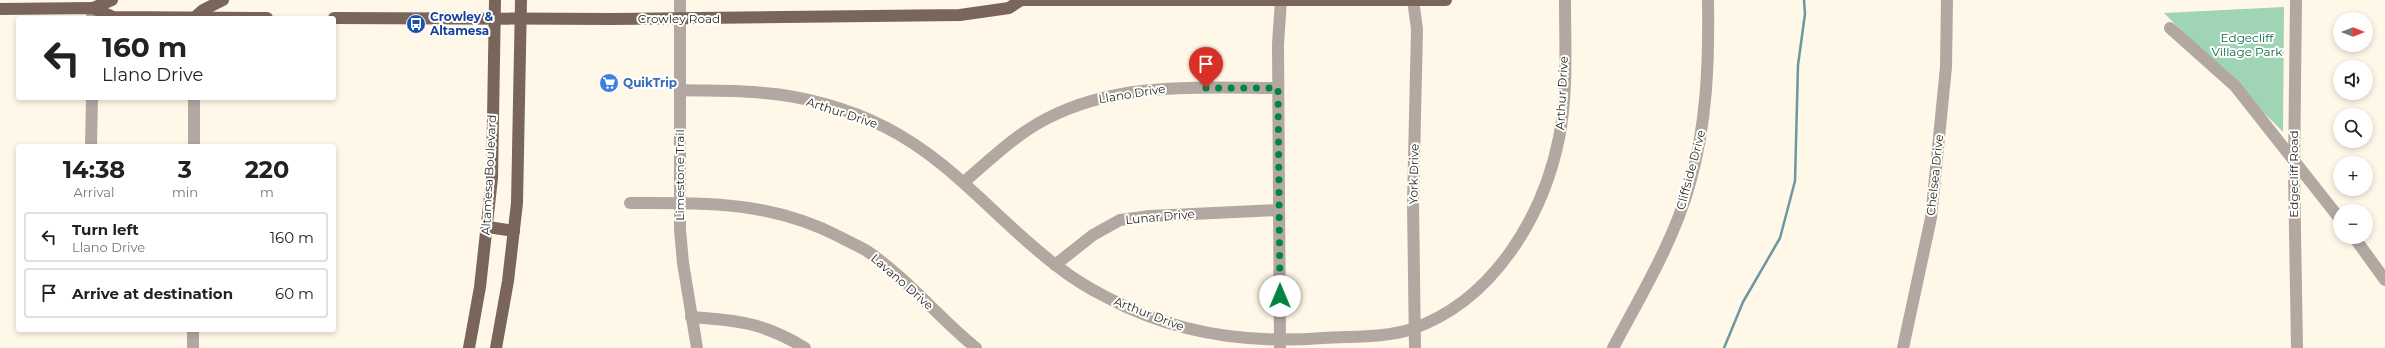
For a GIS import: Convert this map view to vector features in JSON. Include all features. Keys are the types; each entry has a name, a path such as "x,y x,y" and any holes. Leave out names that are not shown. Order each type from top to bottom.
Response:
{"main road":[{"path":"92,13 112,0"},
{"path":"196,16 203,10 222,0"},
{"name":"Altamesa Boulevard","path":"469,348 488,227 492,178 495,0"},
{"path":"496,348 508,281 514,231 520,147 521,0"},
{"name":"Crowley Road","path":"336,18 680,19 960,15 1009,8 1021,0 1446,0"},
{"path":"0,9 92,13 108,16"},
{"path":"488,227 514,231"}],"street":[{"name":"Limestone Trail","path":"680,0 679,203 683,263 697,348"},
{"path":"1280,344 1278,44 1281,0"},
{"name":"York Drive","path":"1413,0 1417,29 1413,203 1415,348"},
{"name":"Arthur Drive","path":"680,90 765,93 825,105 886,128 927,153 964,182 1055,265 1109,299 1174,326 1219,336 1280,344 1310,339 1384,334 1414,328 1439,317 1462,302 1484,282 1511,251 1538,204 1553,163 1560,130 1565,67 1565,0"},
{"name":"Cliffside Drive","path":"1613,348 1671,236 1690,183 1702,128 1707,89 1708,0"},
{"name":"Chelsea Drive","path":"1902,348 1931,218 1946,67 1947,0"},
{"name":"Edgecliff Road","path":"2296,0 2294,159 2297,348"},
{"path":"2170,28 2235,86 2333,210"},
{"name":"Llano Drive","path":"964,182 1013,140 1045,120 1068,108 1107,96 1152,89 1278,88"},
{"path":"92,100 92,144"},
{"path":"194,100 194,144"},
{"name":"Lavano Drive","path":"630,203 679,203 758,208 823,228 867,251 900,278 976,348"},
{"name":"Lunar Drive","path":"1055,265 1094,235 1120,220 1150,216 1279,210"},
{"path":"2359,244 2385,280"},
{"path":"691,317 756,324 787,337 805,348"},
{"path":"193,348 194,332"}],"green space":[{"name":"Edgecliff Village Park","path":"2284,7 2283,132 2164,13"}],"waterway":[{"path":"1724,348 1743,302 1780,238 1795,181 1798,65 1805,14 1804,0"}],"place":[{"name":"Crowley & Altamesa","path":"416,24"},
{"name":"QuikTrip","path":"609,83"}],"route":[{"path":"1206,88 1278,88 1280,296"}]}
